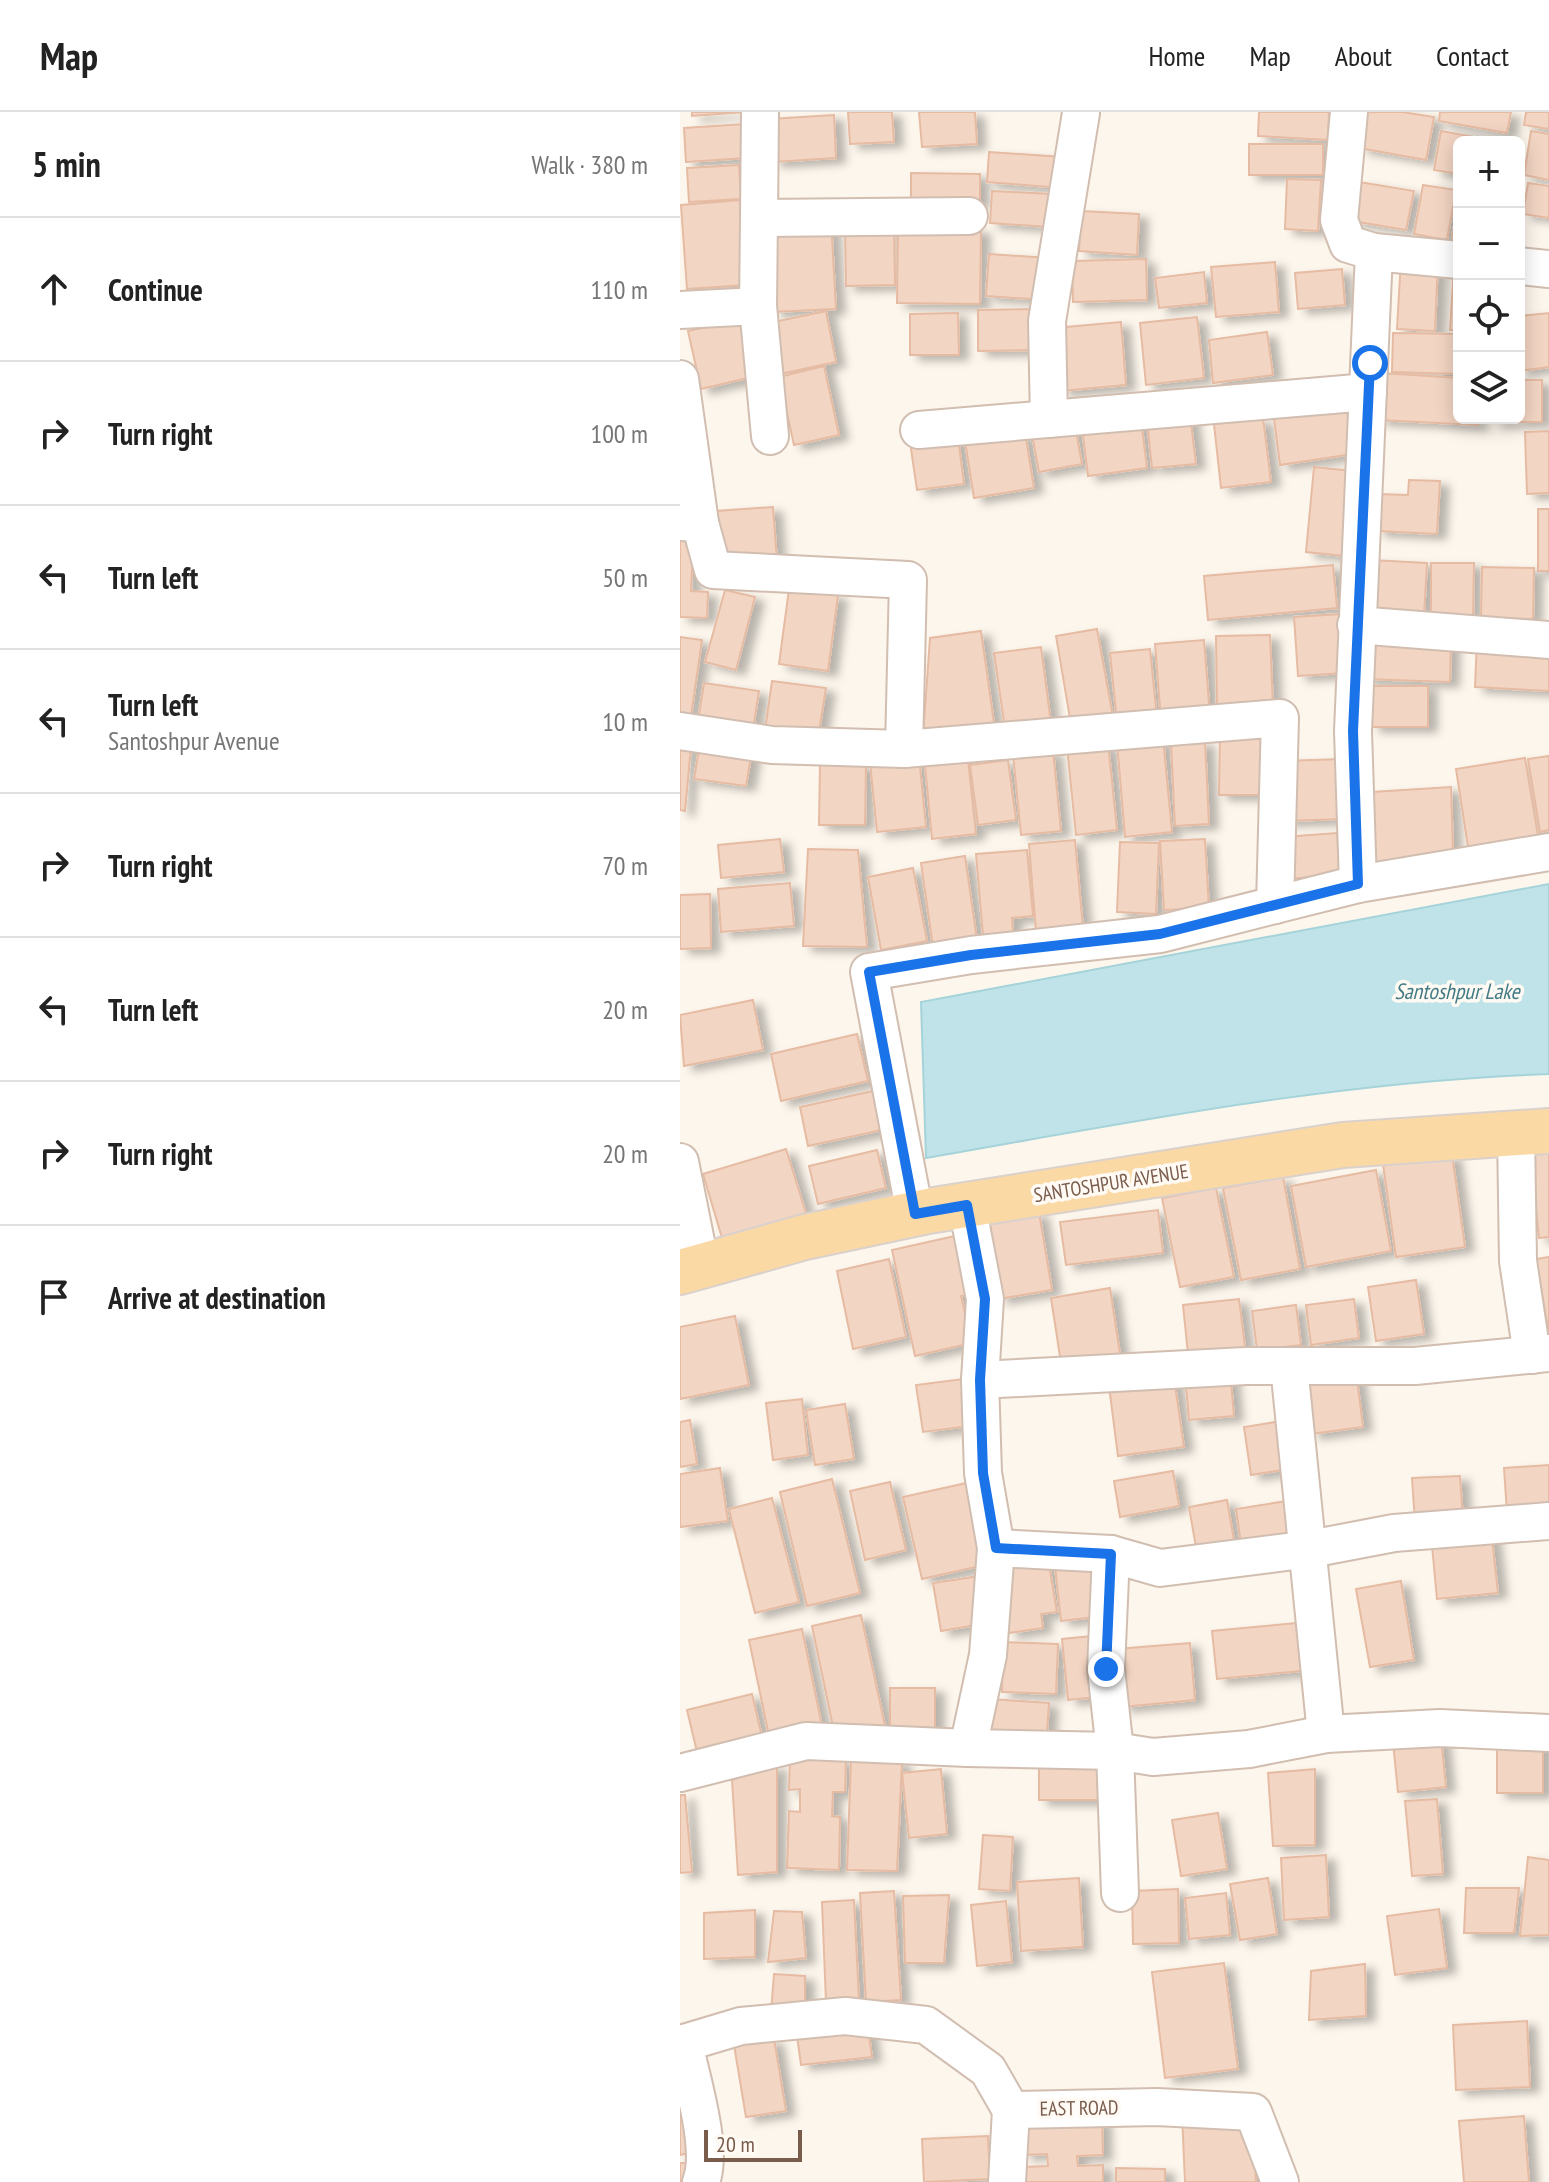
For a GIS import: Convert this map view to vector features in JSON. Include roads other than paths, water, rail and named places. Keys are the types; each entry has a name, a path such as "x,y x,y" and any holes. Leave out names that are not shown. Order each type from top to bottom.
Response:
{"main road":[{"name":"SANTOSHPUR AVENUE","path":"690,1270 805,1237 967,1205 1343,1145 1532,1132"}],"street":[{"path":"760,112 758,306 770,436"},
{"path":"1349,112 1339,220 1348,244 1374,252 1453,259"},
{"path":"1049,419 1047,321 1081,113"},
{"path":"759,218 969,216"},
{"path":"1358,884 1353,731 1374,252"},
{"path":"1525,267 1549,269"},
{"path":"680,310 758,306"},
{"path":"680,379 690,523 713,570 908,580 904,749"},
{"path":"919,430 1368,392"},
{"path":"1356,625 1549,640"},
{"path":"680,731 772,745 904,749 1280,718 1275,905"},
{"path":"915,1214 869,972 971,955 1160,934 1358,884 1549,852"},
{"path":"980,1380 1289,1366 1415,1366 1540,1354 1518,1261 1532,1132"},
{"path":"680,1162 690,1270"},
{"path":"967,1205 985,1299 980,1380 983,1473 996,1548 988,1655 968,1748"},
{"path":"1289,1366 1310,1549 1326,1734"},
{"path":"996,1548 1111,1554 1160,1568 1310,1549 1394,1533 1549,1521"},
{"path":"1111,1554 1106,1669 1115,1751 1120,1893"},
{"path":"680,1773 806,1741 1115,1751 1153,1757 1249,1749 1326,1734 1440,1728 1549,1733"},
{"name":"EAST ROAD","path":"682,2041 741,2026 845,2016 926,2025 988,2070 1011,2110 1157,2107 1253,2112 1280,2182"},
{"path":"682,2041 699,2114 705,2172 701,2182"},
{"path":"1007,2182 1011,2110"}],"water":[{"name":"Santoshpur Lake","path":"1549,884 1549,1074 1470,1078 1314,1094 1158,1117 926,1158 921,1002"}]}
